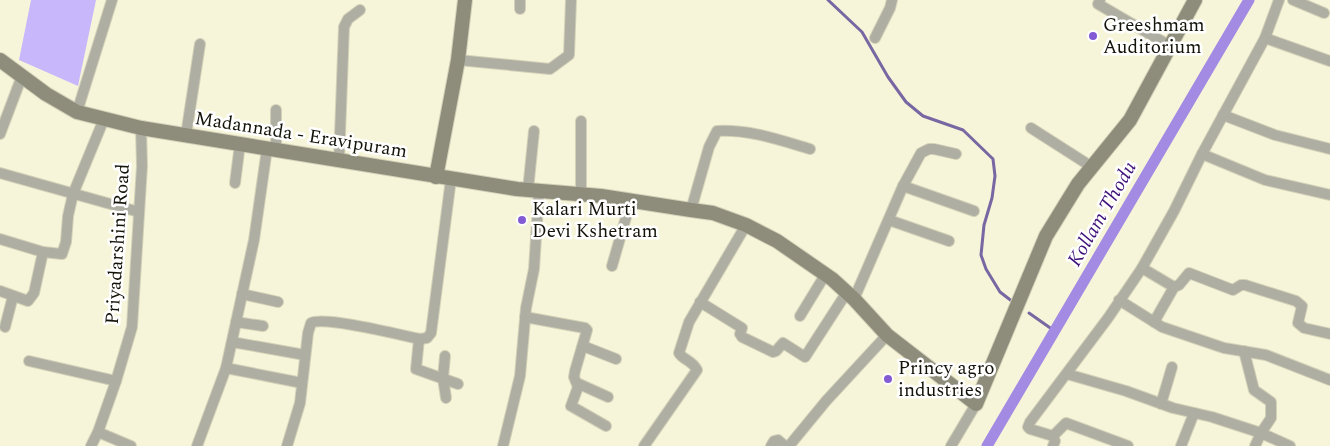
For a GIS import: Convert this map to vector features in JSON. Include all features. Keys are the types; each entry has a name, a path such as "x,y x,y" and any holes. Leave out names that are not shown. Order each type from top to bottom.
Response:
{"street":[{"path":"77,112 112,0"},
{"path":"436,177 458,60 465,0"},
{"path":"458,60 550,69 569,54 571,0"},
{"path":"875,38 892,0"},
{"path":"1100,0 1098,4 1170,46"},
{"path":"951,446 976,404 1046,236 1078,184 1130,120 1196,0"},
{"path":"1128,446 1066,423 1055,443 1028,427 1108,318 1142,268 1265,38 1279,0"},
{"path":"1293,0 1324,13"},
{"path":"339,161 344,27 348,19 360,10"},
{"path":"1265,38 1330,62"},
{"path":"186,135 200,44"},
{"name":"Madannada - Eravipuram","path":"0,60 46,94 77,112 141,128 436,177 534,191 631,200 713,213 746,225 777,241 825,274 850,295 887,335 976,404"},
{"path":"0,134 22,76"},
{"path":"197,446 226,368 254,240 271,150 276,110"},
{"path":"1223,115 1275,135 1330,148"},
{"path":"0,239 43,252 62,254 66,242 68,216 73,194 104,119"},
{"path":"581,121 581,194"},
{"name":"Priyadarshini Road","path":"91,446 98,432 116,381 132,327 142,166 141,128"},
{"path":"1031,128 1092,167"},
{"path":"503,446 520,376 525,317 534,269 534,131"},
{"path":"691,210 709,147 717,131 753,132 810,149"},
{"path":"235,183 240,144"},
{"path":"700,302 742,328 740,334 742,337 773,352 783,343 804,357 850,295 921,153 925,150 934,149 956,154"},
{"path":"1202,154 1265,180 1330,195"},
{"path":"0,173 139,212"},
{"path":"287,446 300,403 305,355 311,323 315,321 336,323 419,339 427,338 431,333 451,179"},
{"path":"904,186 974,211"},
{"path":"612,266 631,200"},
{"path":"889,220 949,241"},
{"path":"644,446 697,370 693,362 681,357 679,353 689,322 746,225"},
{"path":"0,291 28,301 34,294 43,252"},
{"path":"1142,268 1174,287"},
{"path":"1154,322 1174,287 1179,285 1189,273 1233,290 1245,285 1296,301 1302,306 1298,323 1304,328 1330,334"},
{"path":"800,316 825,274"},
{"path":"242,294 278,302"},
{"path":"5,327 14,296"},
{"path":"1119,300 1162,327 1224,348 1266,355 1330,380"},
{"path":"525,317 588,330 574,377 578,387 571,406 606,426"},
{"path":"236,322 263,326"},
{"path":"789,446 826,401 887,335"},
{"path":"419,339 416,369 458,384"},
{"path":"232,342 305,355"},
{"path":"582,346 616,359"},
{"path":"1244,351 1254,390 1271,402 1271,418 1255,446"},
{"path":"445,356 442,378 446,398"},
{"path":"29,361 116,381"},
{"path":"1161,404 1172,367"},
{"path":"226,368 302,383"},
{"path":"1067,374 1261,433 1290,446"},
{"path":"577,383 608,396"},
{"path":"1181,446 1194,413"},
{"path":"98,432 132,446"},
{"path":"771,446 774,441 778,440 785,446"}],"shaded area":[{"path":"31,0 96,0 78,86 19,60"}],"waterway":[{"path":"828,0 862,32 888,77 906,102 923,116 963,130 993,159 995,176 992,198 984,225 981,255 986,269 1000,292 1013,302"},
{"name":"Kollam Thodu","path":"987,446 1249,0"},
{"path":"1029,313 1056,332"}],"place":[{"name":"Greeshmam Auditorium","path":"1093,36"},
{"name":"Kalari Murti Devi Kshetram","path":"522,220"},
{"name":"Princy agro industries","path":"888,379"}]}
